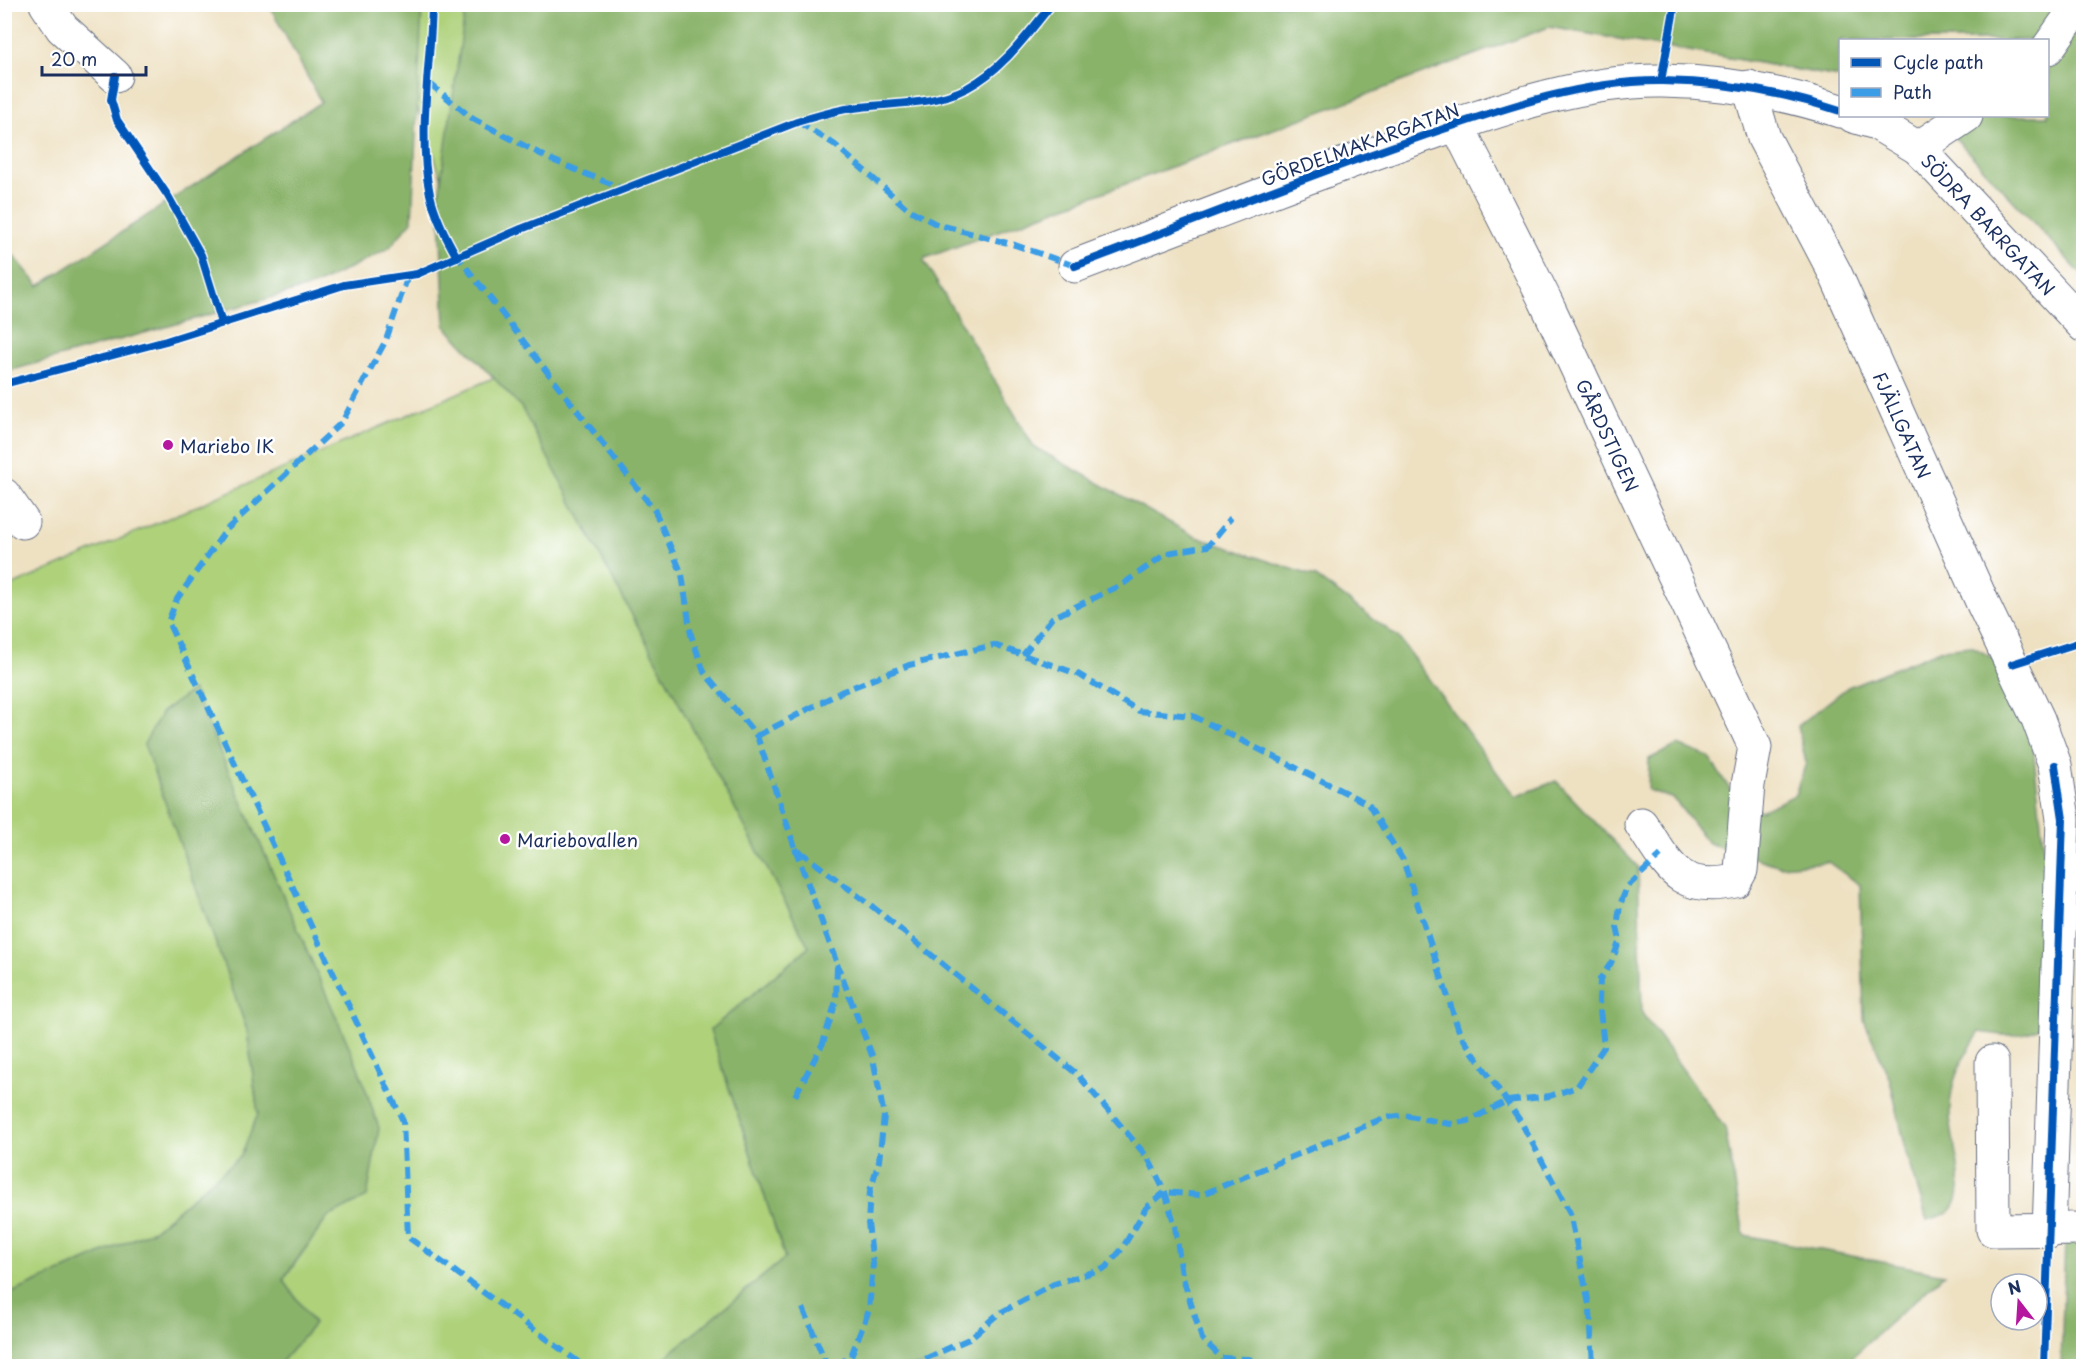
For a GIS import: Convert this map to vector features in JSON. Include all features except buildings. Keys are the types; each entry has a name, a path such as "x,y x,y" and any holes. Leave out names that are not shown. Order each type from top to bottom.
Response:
{"street":[{"path":"46,4 62,28 115,75"},
{"path":"2049,47 2079,4"},
{"name":"GÖRDELMAKARGATAN","path":"1075,266 1457,125 1596,86 1661,81 1749,87 1839,111"},
{"name":"FJÄLLGATAN","path":"1749,87 1764,138 1835,273 1983,606 2038,719 2055,765 2062,819 2049,1232"},
{"path":"1856,117 1876,123 1918,148 1964,117"},
{"name":"GÅRDSTIGEN","path":"1457,125 1550,310 1755,747 1748,785 1741,870 1735,881 1710,886 1688,882 1667,864 1641,824"},
{"name":"SÖDRA BARRGATAN","path":"1918,148 2084,326"},
{"path":"4,495 23,522"},
{"path":"1992,1062 1993,1230 2049,1232 2084,1229"}],"green space":[{"path":"269,5 422,5 412,221 389,248 316,285 5,372 5,245 39,286 321,102"},
{"name":"Mariebovallen","path":"383,5 2083,5 2083,276 1936,117 2049,117 2049,39 1839,39 1839,77 1549,27 522,407 809,947 710,1030 785,1258 655,1366 278,1366 314,1324 283,1280 328,1217 367,1196 214,933 247,1030 258,1114 241,1156 154,1230 5,1296 4,589 507,372"},
{"path":"466,5 2083,5 2083,276 1936,117 2049,117 2049,39 1839,39 1839,77 1549,27 923,259 1034,447 1194,536 1316,577 1398,637 1515,797 1556,781 1638,867 1642,1013 1725,1128 1744,1235 1944,1274 1842,1366 655,1366 785,1258 710,1030 809,947 521,407 445,326 439,194"},
{"path":"1971,646 1995,659 2031,727 2044,852 2047,1022 2024,1034 1998,1035 1980,1032 1968,1051 1955,1079 1950,1113 1958,1165 1959,1192 1956,1204 1949,1212 1927,1220 1906,1150 1890,1080 1864,1020 1860,885 1828,862 1780,866 1708,843 1674,799 1648,790 1649,759 1678,745 1709,757 1731,791 1761,811 1795,795 1806,763 1798,726 1848,687 1943,649"},
{"path":"193,690 358,1067 379,1128 367,1197 328,1217 283,1279 314,1324 278,1366 5,1366 5,1296 154,1230 241,1156 258,1114 247,1030 144,744 162,712"},
{"path":"2065,1239 2083,1242 2083,1366 2061,1366"}],"marked path":[{"path":"429,83 473,119 552,160 623,189"},
{"path":"798,122 834,144 908,209 936,224 1015,245 1075,266"},
{"path":"455,253 655,511 682,574 691,635 704,672 757,736 795,848 873,907 1078,1075 1148,1158 1165,1192 1175,1226 1182,1275 1202,1339 1222,1358 1249,1359 1265,1366"},
{"path":"408,276 386,340 342,422 226,530 177,599 168,622 403,1121 408,1237 581,1364 579,1366"},
{"path":"1023,655 1052,618 1123,584 1167,553 1208,546 1231,518"},
{"path":"757,736 843,691 909,665 994,645 1078,674 1139,711 1193,716 1368,804 1403,860 1460,1034 1521,1122 1570,1213 1590,1309 1593,1366"},
{"path":"795,848 837,964 836,1001 823,1043 795,1096"},
{"path":"909,1366 969,1339 998,1314 1054,1284 1106,1268 1122,1249 1146,1208 1165,1192 1201,1195 1384,1118 1404,1115 1450,1124 1468,1121 1507,1101 1550,1096 1577,1087 1604,1047 1599,1001 1600,979 1611,963 1620,940 1617,927 1620,905 1627,887 1661,855"},
{"path":"836,1366 851,1356 869,1310 873,1264 868,1223 870,1191 879,1161 884,1116 873,1058 837,964"},
{"path":"803,1308 827,1366"}],"cycle path":[{"path":"432,4 425,125 426,172 435,210 457,257"},
{"path":"4,384 166,341 344,285 417,274 521,229 803,120 846,109 923,101 953,94 967,88 992,71 1024,39 1052,4"},
{"path":"1661,81 1675,4"},
{"path":"115,76 111,100 117,120 168,196 201,255 222,323"},
{"path":"1075,266 1377,152 1508,108 1569,91 1631,82 1707,83 1796,98 1839,111"},
{"path":"2012,664 2084,641"},
{"path":"2044,1366 2063,819 2055,765"}],"place":[{"name":"Mariebo IK","path":"168,445"},
{"name":"Mariebovallen","path":"505,839"}]}
